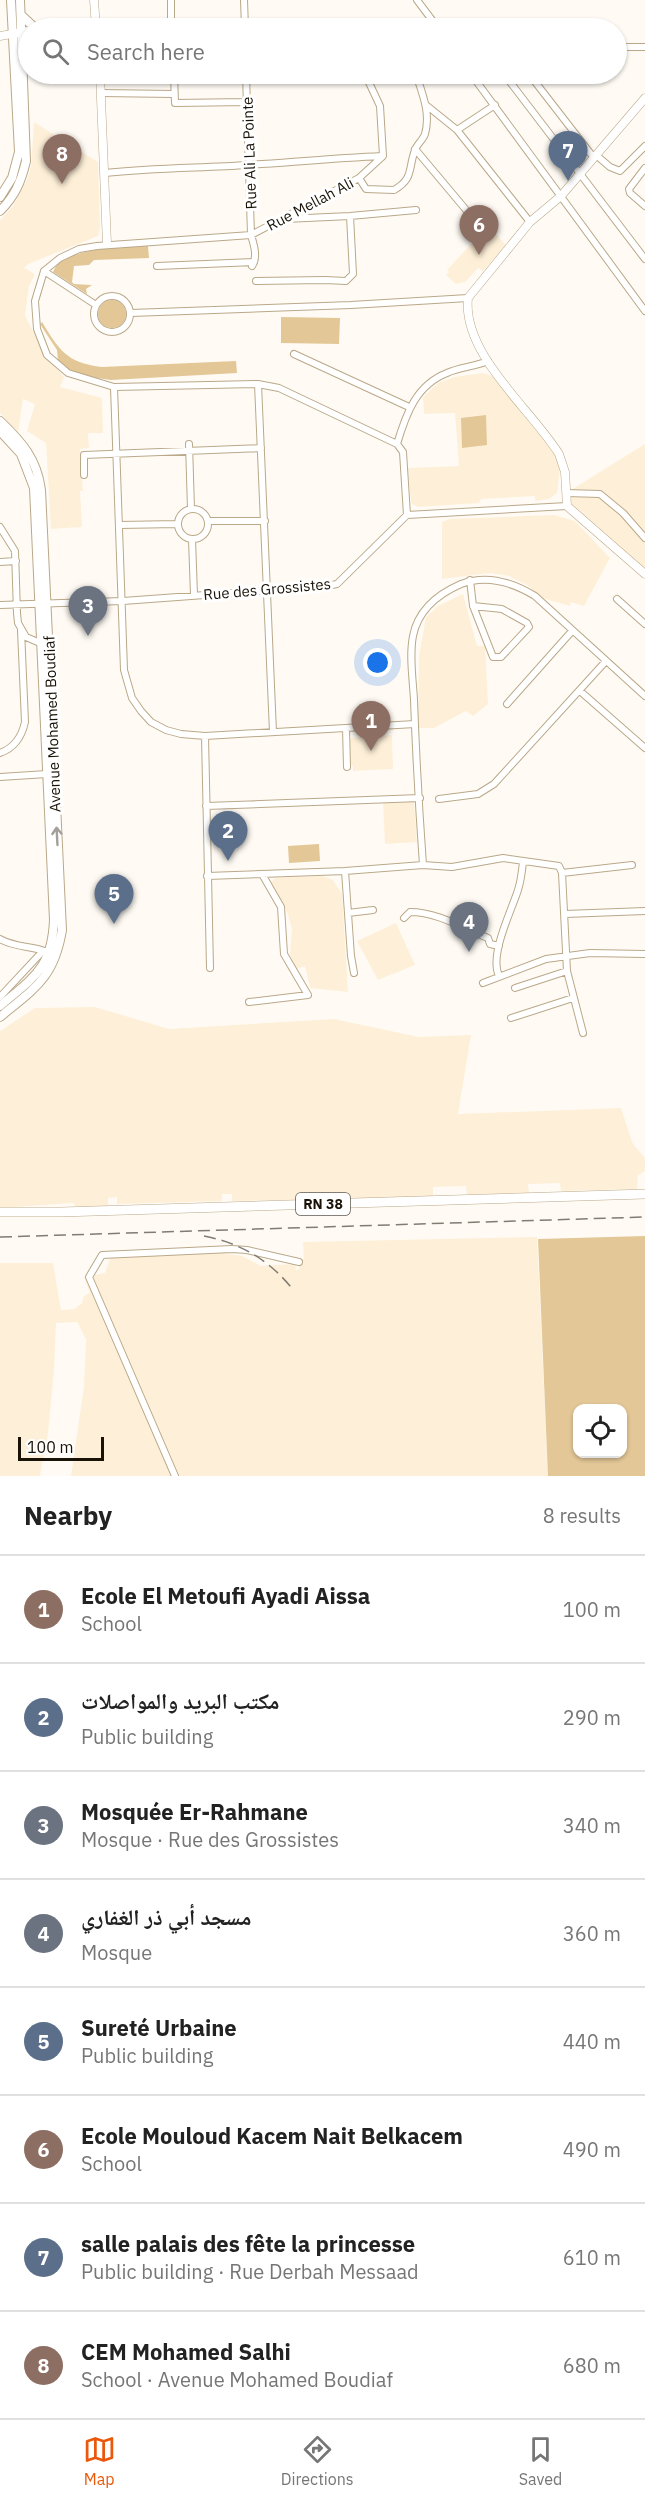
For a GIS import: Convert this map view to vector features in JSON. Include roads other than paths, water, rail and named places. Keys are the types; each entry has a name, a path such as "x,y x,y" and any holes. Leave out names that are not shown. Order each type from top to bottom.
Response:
{"main road":[{"path":"10,0 18,25"},
{"path":"20,0 21,15 24,18"},
{"path":"0,197 12,178 19,152 20,84"},
{"path":"0,211 20,185 26,161 22,84"},
{"name":"Avenue Mohamed Boudiaf","path":"0,421 25,446 40,477 43,604 40,643 54,920 48,974 0,1017"},
{"name":"Avenue Mohamed Boudiaf","path":"0,431 21,454 33,488 43,604 62,930 45,964 31,980 0,1006"},
{"name":"RN 38","path":"0,1217 61,1217 614,1198 645,1194"},
{"name":"RN 38","path":"0,1212 614,1198 645,1200"}],"street":[{"path":"94,0 95,18"},
{"path":"171,0 171,18"},
{"path":"244,0 245,18"},
{"path":"417,0 430,18"},
{"path":"0,36 18,35"},
{"path":"627,47 645,47"},
{"path":"101,84 107,244"},
{"path":"174,84 175,103 247,102"},
{"name":"Rue Ali La Pointe","path":"157,266 253,264 255,246 251,235 246,84"},
{"path":"105,172 383,156 380,106 370,84"},
{"path":"359,178 366,189 394,190 409,178 415,149 424,136 427,121 426,105 419,84"},
{"path":"479,84 645,311"},
{"path":"512,84 645,259"},
{"path":"537,84 595,156 610,167 620,171 625,169 645,146"},
{"path":"101,93 174,94"},
{"path":"567,506 565,472 559,454 488,361 472,330 468,298 530,222 561,196 645,98"},
{"path":"426,105 457,130 530,222"},
{"path":"457,130 495,105"},
{"path":"415,149 467,211"},
{"name":"Rue Mellah Ali","path":"251,235 359,178 383,156"},
{"path":"645,168 629,189 645,206"},
{"path":"280,219 416,210"},
{"path":"256,281 346,281 350,279 353,274 350,216"},
{"path":"251,235 107,244 79,249 60,258 44,272 39,284 35,313 37,329 47,355 68,373 114,387 258,384 279,388 398,444 403,452 407,515 567,506 645,574"},
{"path":"44,272 96,305"},
{"path":"105,297 118,297 128,304 131,313 129,322 124,328 111,333 100,328 96,323 94,313 96,305 105,297"},
{"path":"131,313 468,298"},
{"path":"294,354 410,407"},
{"path":"398,444 416,396 446,373 488,361"},
{"path":"258,384 273,732"},
{"path":"114,387 124,670 132,698 151,722 166,730 205,736 415,724"},
{"path":"189,444 191,508"},
{"path":"84,475 84,455 261,448"},
{"path":"566,493 600,494 623,513 645,538"},
{"path":"191,508 202,511 208,521 206,532 192,539 184,536 178,525 183,512 191,508"},
{"name":"Rue des Grossistes","path":"0,605 123,601 337,584 407,515"},
{"path":"208,521 265,521"},
{"path":"119,525 178,525"},
{"name":"Avenue Mohamed Boudiaf","path":"0,526 15,551 16,605 21,630 28,639 40,643"},
{"path":"192,539 194,595"},
{"path":"0,562 16,561"},
{"path":"470,580 473,606 493,657 501,657 529,627 527,622 502,609 473,606"},
{"path":"423,866 415,724 413,636 421,615 434,600 451,588 470,580 505,581 521,587 535,596 645,696"},
{"path":"617,599 645,624"},
{"path":"0,753 15,743 26,722 21,630"},
{"path":"507,704 572,631"},
{"path":"439,799 478,794 494,784 606,661"},
{"path":"580,691 645,748"},
{"path":"346,728 347,767"},
{"path":"205,736 210,968"},
{"path":"0,777 47,774"},
{"path":"206,806 420,798"},
{"path":"207,876 423,866 452,867 502,858 560,866 568,955 567,971 582,1033"},
{"path":"499,976 495,968 499,946 519,889 523,862"},
{"path":"562,873 632,865"},
{"path":"345,871 354,973"},
{"path":"249,1002 308,995 284,954 281,907 262,874"},
{"path":"348,913 373,910"},
{"path":"565,914 645,911"},
{"path":"404,918 410,912 441,918 488,938 490,944 499,946"},
{"path":"0,939 10,944 52,951"},
{"path":"0,997 41,953 52,951"},
{"path":"483,983 546,959 568,955 645,954"},
{"path":"515,988 567,971"},
{"path":"511,1018 573,998"},
{"path":"175,1476 89,1277 102,1255 232,1249 247,1250 299,1262"}],"railway":[{"path":"0,1237 645,1217"},
{"path":"204,1236 230,1243 254,1255 265,1262 294,1291"}],"place":[{"name":"salle palais des fête la princesse","path":"568,181"},
{"name":"CEM Mohamed Salhi","path":"62,184"},
{"name":"Ecole Mouloud Kacem Nait Belkacem","path":"479,255"},
{"name":"Mosquée Er-Rahmane","path":"88,636"},
{"name":"Ecole El Metoufi Ayadi Aissa","path":"371,751"},
{"name":"مكتب البريد والمواصلات","path":"228,861"},
{"name":"Sureté Urbaine","path":"114,924"},
{"name":"مسجد أبي ذر الغفاري","path":"469,952"}]}
